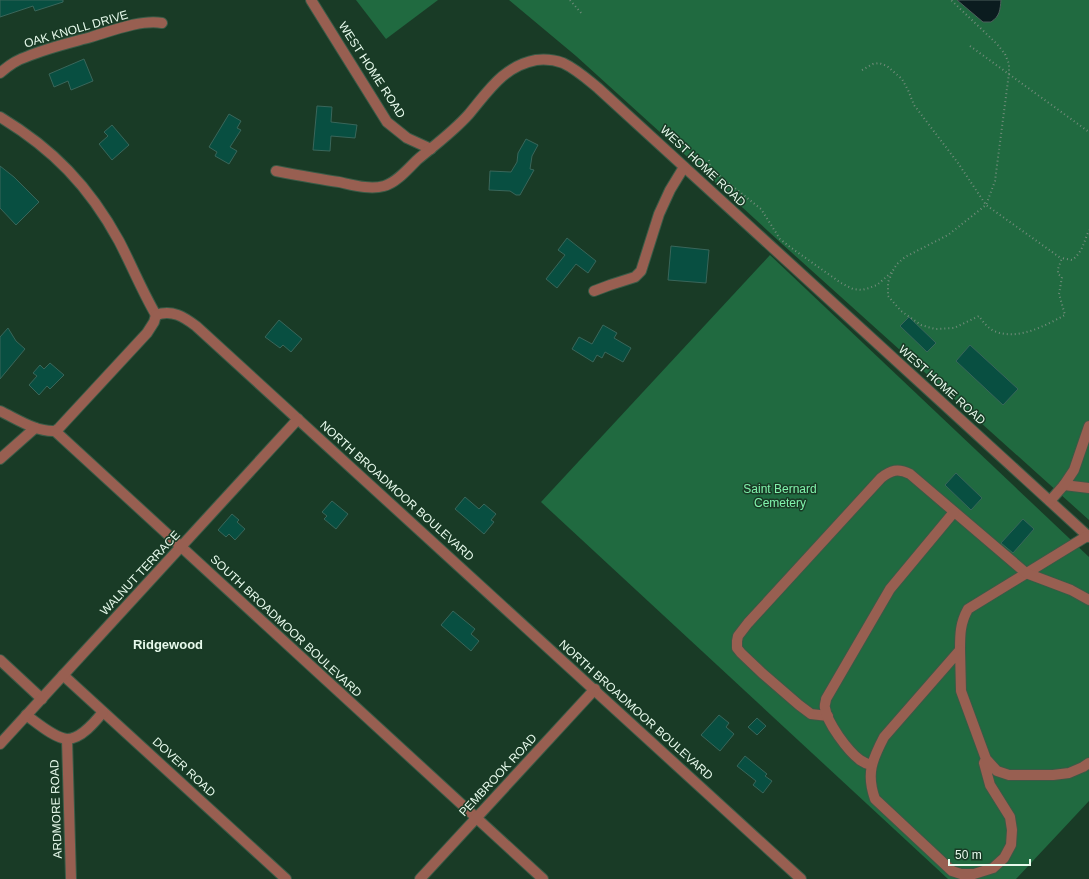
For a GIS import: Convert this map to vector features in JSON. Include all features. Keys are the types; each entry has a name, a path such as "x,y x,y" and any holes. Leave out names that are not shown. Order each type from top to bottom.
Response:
{"street":[{"name":"WEST HOME ROAD","path":"311,0 387,122 396,131 407,138 431,148 468,115 503,75 514,68 528,62 541,60 552,60 573,68 598,88 1088,536"},
{"name":"OAK KNOLL DRIVE","path":"0,72 18,60 45,50 125,27 149,22 162,23"},
{"path":"0,117 34,139 54,155 70,170 89,194 112,229 144,295 156,315 154,322 147,333 55,431 34,428 0,411"},
{"path":"276,171 376,188 386,186 431,148"},
{"path":"594,291 635,277 641,271 659,214 670,190 684,167"},
{"name":"NORTH BROADMOOR BOULEVARD","path":"156,315 162,312 171,313 186,319 595,689 801,879"},
{"name":"WALNUT TERRACE","path":"0,744 298,419"},
{"path":"1050,501 1064,485 1074,470 1089,426"},
{"path":"0,459 34,428"},
{"name":"SOUTH BROADMOOR BOULEVARD","path":"55,431 543,879"},
{"path":"828,716 811,714 762,673 741,654 737,648 738,636 778,590 887,473 895,470 903,470 910,474 1026,573 1071,590 1089,600"},
{"path":"1064,485 1089,488"},
{"path":"871,765 861,761 852,754 843,743 824,707 826,699 890,589 954,512"},
{"path":"1088,536 968,609 963,618 960,630 960,650 961,691 986,759 997,771 1009,775 1053,775 1069,773 1084,767 1089,762"},
{"path":"960,650 884,737 871,765 871,786 876,799 952,871 961,874 974,874 993,868 1004,858 1011,845 1012,830 1010,818 990,785 984,763 986,759"},
{"path":"0,660 42,698"},
{"name":"DOVER ROAD","path":"63,675 286,879"},
{"name":"PEMBROOK ROAD","path":"420,879 595,689"},
{"path":"26,715 55,735 67,739 78,736 93,724 103,712"},
{"name":"ARDMORE ROAD","path":"67,739 71,879"}],"path":[{"path":"570,0 582,14"},
{"path":"951,0 997,44 1005,54 1009,64 995,181 986,205 948,235 905,257 897,264 888,282 888,296 901,311 921,325 935,328 954,328 979,316 986,325 994,331 1010,334 1027,333 1064,315 1059,294 1062,277 1058,274 1058,269 1062,259"},
{"path":"970,46 1089,132"},
{"path":"862,70 873,64 879,63 886,66 902,79 914,105 958,163 986,205 1062,259 1072,260 1079,253 1089,230"},
{"path":"709,160 710,167 716,173 761,209 780,239 841,283 853,289 862,290 877,285 892,272"}],"green space":[{"path":"356,0 438,0 386,39"},
{"path":"509,0 1089,0 1089,520 576,56"},
{"name":"Saint Bernard Cemetery","path":"770,255 1089,557 1089,801 1016,879 948,879 541,502"}],"shaded area":[{"path":"957,0 1001,0 1000,10 998,15 991,22 983,22"}],"building":[{"path":"0,0 63,0 63,2 35,11 33,6 0,17"},
{"path":"84,59 93,81 71,90 68,81 54,87 49,74"},
{"path":"317,106 332,107 331,122 357,125 355,138 331,136 330,151 313,150"},
{"path":"229,114 241,121 237,128 241,130 230,147 237,151 229,164 215,156 217,152 209,147"},
{"path":"112,125 129,145 112,160 99,144 108,136 104,132"},
{"path":"526,139 538,145 532,156 530,169 534,170 520,195 516,195 510,191 489,190 490,171 511,172 517,162 518,153"},
{"path":"0,166 14,177 39,202 16,225 0,208"},
{"path":"567,238 596,261 588,273 576,264 557,288 546,279 565,255 558,250"},
{"path":"671,246 709,250 706,283 668,280"},
{"path":"909,317 936,343 927,352 900,326"},
{"path":"279,320 302,339 291,352 283,345 280,348 265,337"},
{"path":"603,325 617,333 614,338 631,348 623,362 605,352 602,358 597,355 593,362 572,349 579,337 592,344"},
{"path":"8,328 16,341 25,349 0,379 0,337"},
{"path":"970,345 1018,389 1003,405 956,361"},
{"path":"50,363 64,375 50,389 47,386 39,395 29,385 37,376 33,373 40,365 44,369"},
{"path":"956,473 982,498 971,510 945,485"},
{"path":"465,497 479,509 484,504 496,514 491,520 494,522 484,534 455,509"},
{"path":"332,501 348,514 336,529 324,519 327,516 322,512"},
{"path":"232,514 239,520 237,522 245,529 235,540 229,534 226,537 218,530"},
{"path":"1023,519 1034,529 1013,553 1001,543"},
{"path":"453,611 475,629 471,634 479,641 471,651 441,625"},
{"path":"719,715 729,723 726,727 734,734 720,751 701,735"},
{"path":"757,718 766,726 757,735 748,727"},
{"path":"745,756 767,774 765,776 772,781 763,793 753,785 756,781 737,766"}],"district":[{"name":"Ridgewood","path":"168,644"}]}
